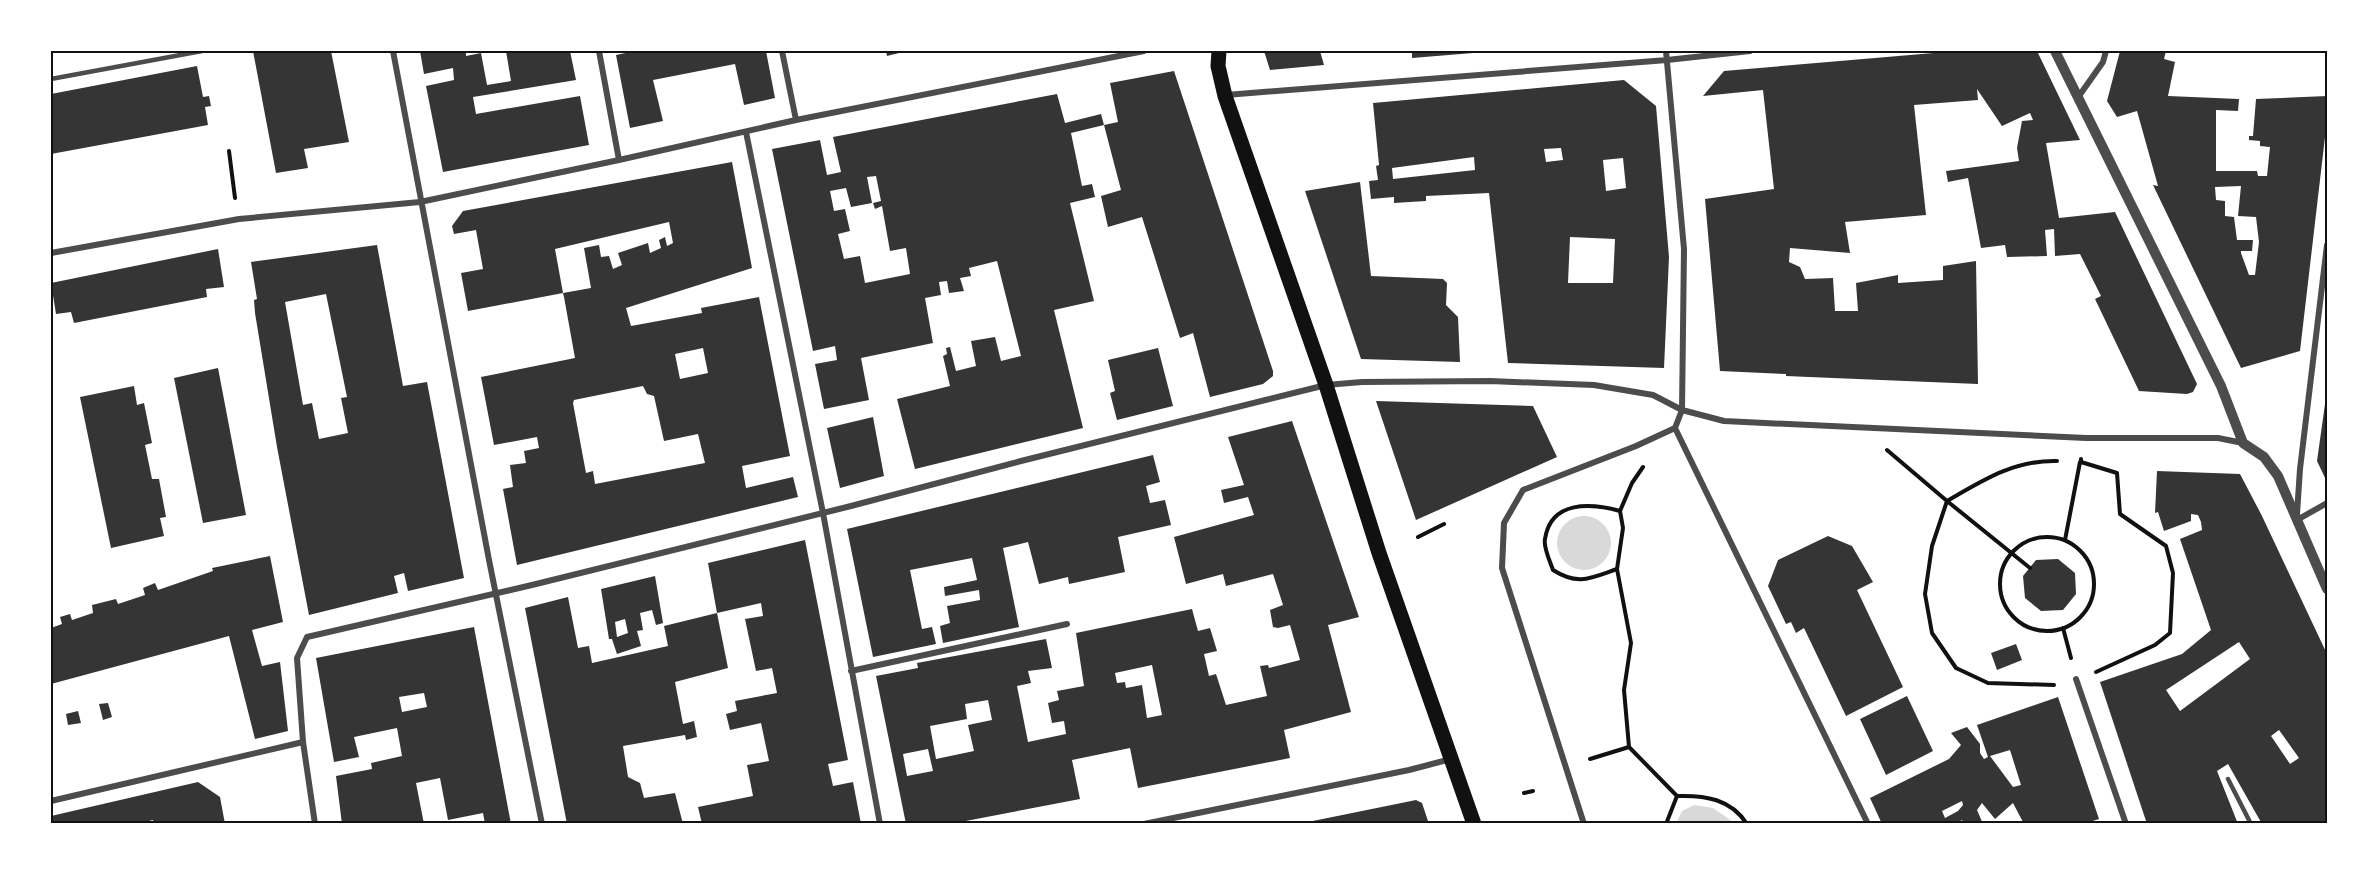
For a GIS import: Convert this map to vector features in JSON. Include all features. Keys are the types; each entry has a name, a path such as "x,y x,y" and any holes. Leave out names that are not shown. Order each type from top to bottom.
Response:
{"main road":[{"path":"1219,51 1218,66 1225,96 1326,385 1379,553 1473,824"}],"street":[{"path":"393,51 495,594 542,824"},
{"path":"599,51 619,160"},
{"path":"782,51 796,120"},
{"path":"51,253 239,219 420,202 796,120 1144,51"},
{"path":"1584,824 1502,568 1504,524 1523,489 1636,446 1675,428 1683,410 1684,249 1666,51"},
{"path":"1225,96 1667,60 1750,51"},
{"path":"2055,51 2221,386 2243,443"},
{"path":"2079,96 2103,62 2106,51"},
{"path":"746,132 823,513 880,824"},
{"path":"2296,520 2327,245"},
{"path":"315,824 303,742 297,658 306,637 495,594 823,513 1326,385 1362,382 1479,381 1594,385 1653,395 1683,410 1724,421 2086,438 2218,438 2243,443 2264,457 2278,476 2327,589"},
{"path":"1675,428 1868,824"},
{"path":"2296,520 2327,503"},
{"path":"851,671 1067,624"},
{"path":"2076,679 2126,824"},
{"path":"51,801 303,742"},
{"path":"1144,824 1409,770 1452,759"}],"lane":[{"path":"51,79 202,51"},
{"path":"2228,779 2251,824"}],"path":[{"path":"229,151 232,180"},
{"path":"1859,427 2030,568"},
{"path":"2065,540 2086,438"},
{"path":"2062,462 2044,461 1994,473 1947,501 1932,546 1925,594 1932,633 1956,668 1988,683 2058,685 2155,645 2170,633 2173,573 2166,546 2120,514 2117,473 2081,462 2072,462"},
{"path":"1644,466 1632,483 1620,511 1623,528 1617,569 1631,643 1623,690 1629,747 1677,796 1700,796 1719,800 1741,814 1747,824"},
{"path":"1617,569 1584,580 1567,579 1553,570 1544,540 1553,517 1566,509 1599,505 1620,511"},
{"path":"1418,537 1444,524"},
{"path":"2038,537 2065,540 2079,549 2089,562 2094,577 2093,593 2087,608 2077,620 2063,628 2047,631 2031,628 2017,620 2006,608 2000,594 1999,577 2011,551 2038,537"},
{"path":"2063,628 2068,649"},
{"path":"1590,759 1629,747"},
{"path":"1524,793 1533,791"},
{"path":"1666,824 1677,796"}],"shaded area":[{"path":"1584,516 1594,518 1603,524 1609,533 1611,543 1609,553 1603,562 1594,568 1584,570 1574,568 1565,562 1559,553 1557,543 1559,533 1565,524 1574,518"},
{"path":"1694,805 1713,808 1736,824 1676,824 1682,811"}],"building":[{"path":"253,51 331,51 349,142 304,149 308,168 276,173"},
{"path":"420,51 466,51 466,56 481,53 487,85 511,81 506,51 570,51 576,80 473,97 476,114 580,96 589,145 443,172 426,86 454,80 453,68 424,74"},
{"path":"635,51 766,51 775,98 744,105 735,64 653,80 663,121 630,128 616,55"},
{"path":"886,51 903,51 903,52 887,56"},
{"path":"1264,51 1320,51 1324,65 1270,70"},
{"path":"1412,51 1473,51 1473,53 1412,58"},
{"path":"1957,51 2037,51 2080,140 2046,143 2059,218 2115,212 2197,384 2193,392 2187,394 2139,391 2095,299 2101,296 2080,254 2055,256 2054,229 2045,230 2047,256 2007,257 2005,245 1981,248 1968,178 1948,182 1946,171 2019,161 2017,148 2022,121 2033,120 2030,113 2002,126 1977,89 1978,100 1914,105 1926,215 1845,222 1850,253 1790,248 1789,262 1800,267 1805,279 1833,278 1835,311 1858,311 1856,283 1898,275 1898,283 1943,280 1943,266 1976,261 1978,384 1720,371 1705,199 1774,189 1763,90 1703,96 1724,71"},
{"path":"2120,51 2166,51 2164,59 2175,62 2168,96 2239,99 2238,111 2216,110 2216,171 2257,171 2258,176 2267,176 2270,147 2260,146 2260,141 2249,140 2249,136 2253,136 2256,99 2327,96 2327,120 2300,351 2241,368 2153,185 2158,186 2137,111 2117,117 2107,101","holes":["2241,186 2238,216 2256,217 2259,242 2255,275 2249,275 2241,253 2241,251 2252,251 2253,240 2237,240 2234,217 2225,216 2225,201 2216,200 2215,187"]},
{"path":"197,66 203,97 209,96 211,106 205,107 208,125 51,154 51,94"},
{"path":"1174,71 1273,371 1273,376 1263,384 1210,397 1193,333 1180,338 1142,217 1108,227 1101,196 1121,190 1104,125 1118,122 1110,83"},
{"path":"1624,80 1656,106 1669,257 1664,368 1508,363 1489,193 1426,196 1426,201 1394,203 1394,197 1371,199 1369,181 1378,180 1376,166 1379,165 1373,103","holes":["1561,148 1563,160 1546,162 1544,149","1474,157 1475,170 1393,179 1392,168","1623,158 1626,188 1606,191 1603,160","1570,237 1615,239 1613,283 1568,283"]},
{"path":"1057,94 1065,123 1101,114 1104,125 1071,133 1082,186 1092,184 1095,197 1070,203 1094,301 1054,310 1083,428 915,469 897,399 950,386 943,356 947,354 946,348 950,347 956,371 976,366 971,341 995,337 1001,361 1021,356 997,261 969,268 971,276 960,278 964,291 949,293 947,281 939,282 941,295 925,298 933,343 861,358 869,400 824,409 815,364 837,360 835,346 813,351 772,149 820,140 827,175 841,172 833,137","holes":["876,176 881,201 873,203 875,209 882,206 890,251 906,248 910,274 865,283 860,256 844,259 838,234 850,231 845,209 834,211 830,191 846,188 851,207 872,203 867,177"]},
{"path":"732,162 752,268 626,308 631,326 702,313 701,308 759,297 790,456 742,466 746,488 793,477 798,497 517,565 503,489 513,487 510,465 526,463 524,451 539,448 537,437 494,445 481,377 575,358 563,293 468,311 461,273 483,269 476,230 454,234 452,226 463,211","holes":["669,222 673,243 667,246 665,237 659,240 661,248 650,253 648,243 618,253 622,265 613,269 609,256 601,257 599,245 584,248 591,288 563,293 555,249","703,348 708,373 680,379 675,354","643,386 647,394 654,396 664,441 698,434 705,463 595,484 593,471 586,473 574,400"]},
{"path":"1360,182 1371,276 1443,279 1447,283 1446,305 1458,317 1460,362 1361,359 1305,191"},
{"path":"377,245 403,386 427,382 464,578 408,591 404,573 394,576 398,593 309,615 277,447 255,313 254,300 257,299 251,262","holes":["326,294 347,397 341,398 348,433 319,439 312,403 303,405 285,302"]},
{"path":"218,249 224,287 206,289 207,297 74,323 71,312 56,314 51,283"},
{"path":"1158,348 1173,406 1117,420 1110,393 1115,391 1108,360"},
{"path":"218,368 246,515 203,523 174,378"},
{"path":"134,386 137,405 144,403 152,443 145,445 152,479 159,479 166,517 160,518 164,536 111,548 80,397"},
{"path":"2327,397 2327,482 2317,461"},
{"path":"1376,401 1533,406 1557,457 1416,520"},
{"path":"873,417 884,476 840,488 827,428"},
{"path":"1292,421 1359,617 1328,625 1351,712 1284,730 1290,758 1138,788 1130,748 1072,760 1080,799 950,824 906,824 876,676 918,668 917,663 1046,639 1052,668 1028,671 1031,683 1017,686 1028,742 1066,734 1064,721 1052,723 1048,703 1059,700 1057,691 1084,686 1076,633 1192,609 1198,631 1210,628 1217,651 1204,654 1209,676 1216,674 1226,705 1267,696 1260,666 1268,665 1269,668 1300,660 1290,625 1273,627 1270,610 1283,605 1273,574 1226,586 1223,574 1186,584 1174,537 1254,515 1248,497 1224,503 1221,490 1244,485 1228,437","holes":["1152,665 1162,715 1147,718 1142,685 1126,688 1125,682 1117,683 1115,673","988,700 992,720 968,725 974,751 936,759 930,726 967,719 965,704","928,749 933,771 907,776 903,754"]},
{"path":"1153,455 1160,482 1146,486 1150,503 1165,500 1171,525 1118,537 1125,572 1069,584 1068,577 1039,584 1028,542 1003,548 1019,627 943,643 940,626 950,623 947,606 980,600 979,590 945,596 944,587 977,580 972,558 910,570 922,629 932,627 936,644 873,657 847,529"},
{"path":"2157,471 2240,474 2327,654 2327,824 2262,824 2228,764 2217,771 2238,824 2147,824 2100,682 2182,654 2211,630 2180,539 2202,530 2198,515 2191,514 2191,521 2164,531 2158,512 2155,513","holes":["2239,642 2250,659 2180,711 2166,690","2279,730 2299,758 2290,764 2271,736"]},
{"path":"1828,536 1852,546 1873,582 1857,590 1903,687 1846,716 1804,628 1796,633 1791,622 1786,624 1768,586 1778,560"},
{"path":"805,540 848,760 828,764 833,786 853,782 861,824 702,824 698,807 753,796 747,765 769,761 761,723 730,730 726,714 737,711 735,701 777,693 772,668 756,671 745,619 763,616 761,603 717,613 708,563"},
{"path":"270,556 283,622 252,630 262,666 280,662 288,731 255,739 229,636 51,684 51,628 62,624 60,617 70,614 72,620 93,613 92,605 116,599 118,604 145,595 143,588 155,583 158,590 213,571 212,568"},
{"path":"2058,559 2075,573 2076,594 2063,610 2041,611 2025,598 2023,576 2036,560"},
{"path":"655,576 663,623 656,625 652,610 640,613 643,630 637,631 641,646 617,654 612,639 609,639 601,589","holes":["625,619 628,633 617,637 615,622"]},
{"path":"568,597 578,648 589,646 592,663 668,646 664,626 717,613 728,668 675,682 683,724 694,721 697,737 686,740 685,735 623,746 628,777 640,783 644,798 675,793 683,824 567,824 525,608"},
{"path":"474,627 511,824 485,824 483,813 448,820 440,778 416,783 424,824 342,824 336,776 372,769 371,763 402,756 397,728 354,737 359,757 334,762 316,658","holes":["424,693 427,707 402,712 399,697"]},
{"path":"2016,644 2022,660 1997,670 1991,653"},
{"path":"1907,696 1933,751 1886,775 1860,719"},
{"path":"2058,697 2099,819 2083,824 2024,824 2013,803 1995,819 1982,803 1977,810 1983,824 1964,824 1962,820 1956,824 1882,824 1870,798 1949,759 1961,745 1951,733 1967,727 1980,744 1980,753 1984,759 1988,757 1977,725","holes":["2010,750 2021,785 2013,787 1990,756","1962,801 1963,805 1958,811 1945,818 1942,811"]},
{"path":"108,703 112,717 103,720 99,704"},
{"path":"78,711 81,723 68,725 66,714"},
{"path":"198,782 220,797 225,824 154,824 153,820 137,824 51,824 51,816"},
{"path":"1416,800 1422,803 1429,824 1298,824"}]}
